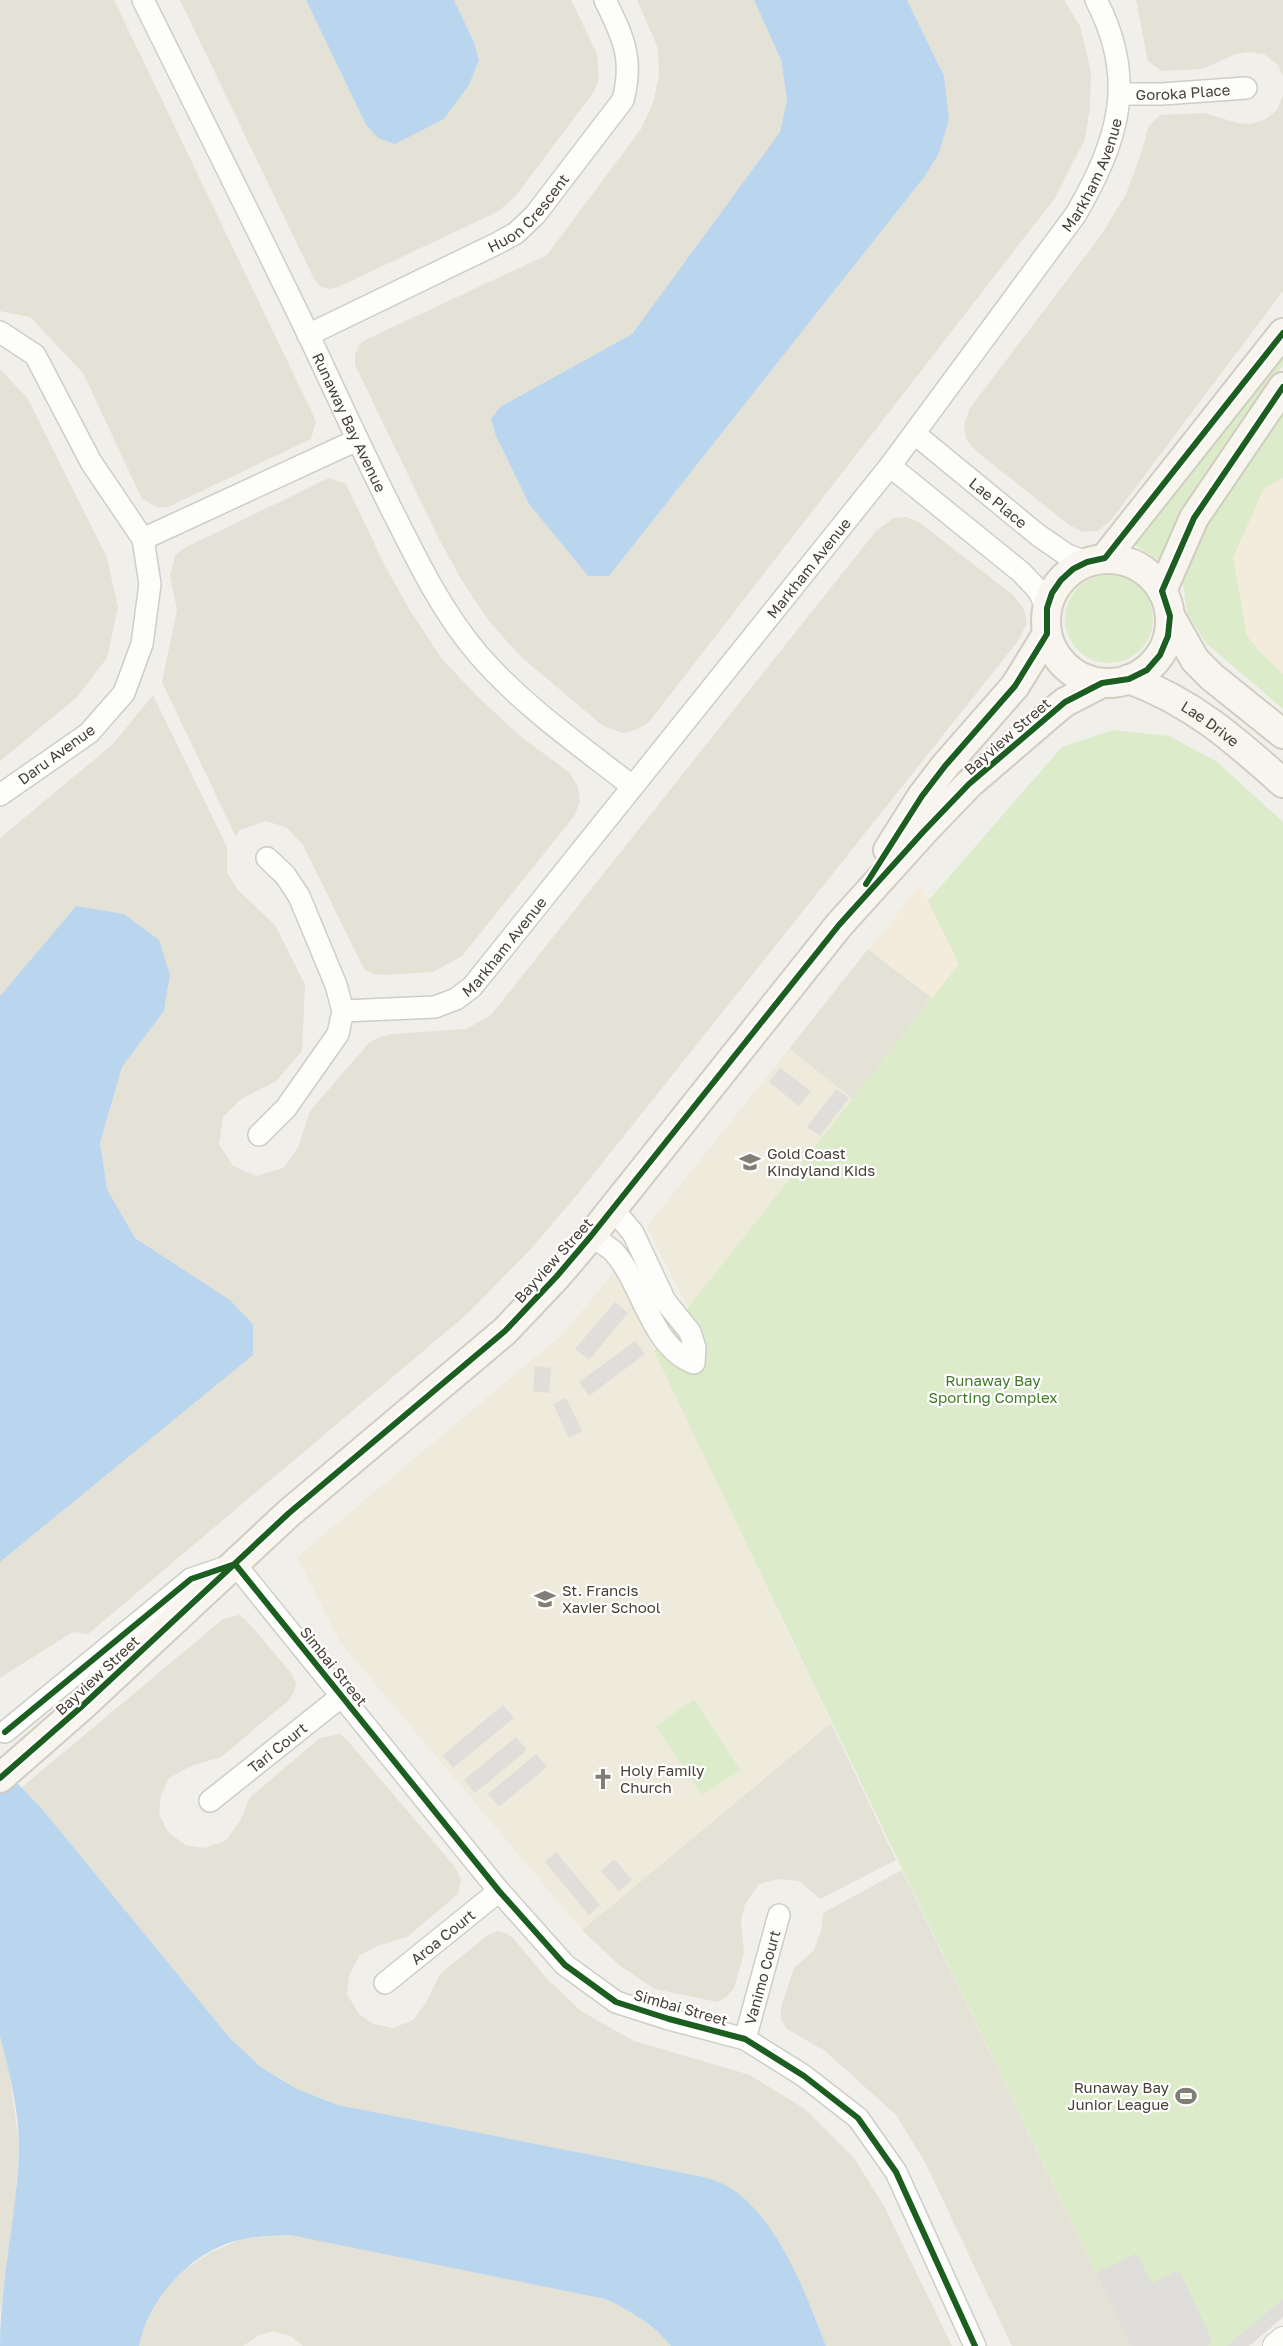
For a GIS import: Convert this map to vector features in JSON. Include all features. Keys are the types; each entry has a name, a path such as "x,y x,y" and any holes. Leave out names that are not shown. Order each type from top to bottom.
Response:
{"main road":[{"path":"1096,560 1283,333"},
{"path":"1283,387 1194,518 1166,603 1168,636 1160,654 1147,670 1116,681 1080,676 1061,662 1053,649 1047,621 1052,593 1073,569 1096,560 1122,560 1138,567 1152,577 1166,603 1184,643 1204,669 1283,734"},
{"name":"Bayview Street","path":"839,925 922,796 952,758 1015,687 1047,621"},
{"name":"Bayview Street","path":"10,1770 289,1513 505,1331 591,1236 839,925 922,832 969,784 1065,702 1116,681"},
{"name":"Lae Drive","path":"1116,681 1162,692 1210,720 1283,783"}],"street":[{"name":"Runaway Bay Avenue","path":"143,0 308,335 357,440 446,613 477,653 538,714 632,786"},
{"name":"Huon Crescent","path":"308,335 498,243 516,233 535,215 623,100 628,80 628,58 619,28 605,0"},
{"name":"Markham Avenue","path":"343,1011 435,1007 456,999 472,987 915,434 1076,214 1095,182 1112,143 1120,94 1117,61 1107,22 1096,0"},
{"name":"Goroka Place","path":"1120,94 1162,94 1246,88"},
{"name":"Daru Avenue","path":"0,332 35,355 92,462 143,539 150,584 142,644 124,693 89,734 0,795"},
{"name":"Lae Place","path":"915,434 1067,555 1096,560"},
{"path":"143,539 357,440"},
{"path":"891,466 1021,572 1038,590 1047,621"},
{"path":"259,1136 286,1108 338,1034 343,1011 336,985 299,896 285,875 267,858"},
{"path":"591,1236 614,1252 624,1265 669,1348 684,1360 694,1363 694,1339 685,1323 665,1300 633,1233 613,1209"},
{"name":"Simbai Street","path":"235,1564 499,1891 565,1965 616,2002 745,2039 804,2076 858,2118 896,2172 975,2346"},
{"name":"Bayview Street","path":"4,1732 191,1579 235,1564"},
{"name":"Tari Court","path":"210,1801 343,1695"},
{"name":"Aroa Court","path":"385,1983 499,1891"},
{"name":"Vanimo Court","path":"745,2039 779,1915"},
{"path":"1276,2346 1283,2340"}],"shaded area":[{"path":"0,0 114,0 316,421 311,439 168,507 159,508 142,499 83,373 30,317 0,311"},
{"path":"180,0 306,0 365,123 444,119 469,85 479,60 474,42 454,0 571,0 597,54 599,80 593,93 514,198 497,212 330,289 321,287 314,279"},
{"path":"637,0 754,0 781,60 787,99 780,132 632,334 500,407 491,419 496,436 529,504 588,576 609,576 925,176 938,155 944,76 907,0 1064,0 1080,26 1091,72 1090,107 1085,139 1055,198 649,722 636,730 622,733 603,726 521,657 488,620 461,579 439,539 355,365 355,355 360,344 365,340 547,255 641,129 653,103 659,75 658,48"},
{"path":"1136,0 1283,0 1283,76 1278,65 1264,54 1249,52 1236,54 1202,69 1162,71 1148,61"},
{"path":"1283,95 1283,291 1111,520 1098,531 1083,532 1069,525 976,451 966,439 964,424 970,408 1102,234 1126,194 1148,127 1160,115 1205,113 1237,123 1251,124 1266,119 1277,110"},
{"path":"0,369 28,399 107,558 118,607 107,658 77,697 0,761"},
{"path":"1283,441 1283,690 1236,638 1225,534"},
{"path":"329,478 346,484 385,566 411,612 442,659 521,737 569,772 578,787 580,801 575,815 462,956 433,972 384,975 373,974 364,969 303,845 286,827 265,821 240,830 236,837 162,682 177,610 170,576 175,556 182,549"},
{"path":"906,517 920,523 1013,595 1024,609 1027,623 1018,641 576,1196 529,1251 466,1315 88,1634 73,1632 0,1678 0,1562 253,1354 253,1324 230,1300 135,1238 107,1189 100,1143 122,1067 164,1011 170,975 76,906 0,996 0,838 113,744 153,695 227,847 227,873 238,890 275,925 305,985 302,1051 275,1082 241,1099 223,1117 219,1144 233,1166 256,1176 283,1168 298,1148 310,1111 369,1043 392,1034 466,1029 491,1015 876,531 894,518"},
{"path":"920,885 959,964 932,998 869,949"},
{"path":"868,949 932,998 853,1099 789,1049"},
{"name":"Gold Coast Kindyland Kids","path":"789,1049 853,1099 688,1308 647,1226"},
{"path":"780,1068 811,1091 799,1106 769,1082"},
{"path":"836,1089 849,1098 820,1136 807,1127"},
{"name":"St. Francis Xavier School","path":"616,1269 831,1723 582,1930 340,1642 297,1557 564,1333"},
{"path":"615,1302 628,1313 589,1360 575,1349"},
{"path":"635,1341 645,1354 589,1396 579,1382"},
{"path":"535,1366 551,1368 549,1393 533,1391"},
{"path":"566,1398 582,1431 569,1438 553,1404"},
{"path":"239,1615 247,1621 291,1673 296,1684 294,1692 289,1700 221,1757 191,1766 169,1778 161,1795 159,1814 168,1832 185,1845 204,1848 225,1841 240,1821 250,1797 320,1738 340,1734 455,1867 461,1879 458,1894 407,1937 377,1946 360,1955 349,1976 347,1994 359,2014 374,2024 393,2028 413,2020 426,2003 440,1974 488,1935 498,1931 506,1933 513,1938 548,1980 581,2011 634,2041 750,2075 805,2109 854,2158 884,2206 952,2346 826,2346 813,2312 720,2182 338,2105 297,2089 262,2068 229,2037 43,1810 21,1788 223,1619"},
{"path":"503,1705 514,1718 453,1768 443,1755"},
{"path":"831,1723 896,1860 820,1899 799,1881 779,1879 759,1884 745,1904 741,1921 744,1953 734,1988 727,1997 717,2002 655,1989 619,1965 582,1930"},
{"path":"516,1737 527,1750 475,1793 464,1780"},
{"path":"536,1754 547,1767 499,1807 488,1794"},
{"path":"556,1852 600,1905 589,1915 545,1862"},
{"path":"614,1859 632,1880 619,1891 601,1871"},
{"path":"902,1870 1131,2346 1012,2346 925,2162 896,2115 825,2051 787,2029 781,2019 781,2007 794,1968 814,1950 822,1928 823,1913"},
{"path":"0,2037 9,2070 19,2143 15,2207 0,2313"},
{"path":"290,2235 605,2299 635,2314 664,2337 671,2346 303,2346 292,2337 274,2331 257,2336 243,2346 139,2346 140,2336 158,2298 181,2272 211,2252 242,2239"},
{"path":"1137,2253 1151,2283 1179,2270 1212,2340 1207,2346 1131,2346 1096,2273"},
{"path":"1283,2299 1283,2317 1249,2346 1227,2346"}],"green space":[{"path":"1283,347 1283,366 1227,443 1195,493 1163,563 1133,544"},
{"path":"1283,415 1283,478 1264,488 1233,558 1247,636 1283,674 1283,709 1206,643 1187,613 1183,583 1188,555 1197,530"},
{"path":"1109,575 1126,578 1140,588 1150,602 1153,619 1150,636 1140,650 1126,660 1109,663 1092,660 1078,650 1068,636 1065,619 1068,602 1078,588 1092,578"},
{"name":"Runaway Bay Sporting Complex","path":"1113,730 1169,736 1216,761 1283,822 1283,2300 1229,2346 1131,2346 654,1351 959,964 928,901 1062,747"},
{"path":"694,1700 740,1770 702,1795 656,1726"}],"water":[{"path":"306,0 454,0 474,42 479,60 469,85 444,119 395,144 378,138 365,123"},
{"path":"754,0 907,0 944,76 949,120 938,155 925,176 609,576 588,576 529,504 496,436 491,419 500,407 632,334 780,132 787,99 781,60"},
{"path":"76,906 124,914 159,940 170,975 164,1011 122,1067 100,1143 107,1189 135,1238 230,1300 253,1324 253,1355 0,1562 0,996"},
{"path":"0,1765 43,1810 229,2037 262,2068 297,2089 338,2105 704,2177 719,2182 739,2194 756,2210 772,2231 798,2278 826,2346 671,2346 641,2319 605,2299 290,2235 250,2238 226,2244 191,2264 163,2293 152,2310 139,2346 0,2346 3,2296 16,2196 19,2145 13,2091 0,2037"}],"cycle path":[{"path":"866,884 922,796 945,766 1015,686 1047,634 1047,608 1052,593 1061,580 1073,569 1087,562 1105,558 1283,333"},
{"path":"0,1778 80,1708 289,1513 505,1331 591,1236 839,925 969,784 1065,702 1102,683 1129,679 1147,670 1160,655 1168,636 1170,616 1162,591 1194,518 1283,387"},
{"path":"5,1732 191,1579 235,1564 499,1891 565,1965 616,2002 745,2039 804,2076 858,2118 896,2172 975,2346"}],"place":[{"name":"Gold Coast Kindyland Kids","path":"750,1162"},
{"name":"St. Francis Xavier School","path":"545,1599"},
{"name":"Holy Family Church","path":"603,1779"},
{"name":"Runaway Bay Junior League","path":"1186,2096"}]}
